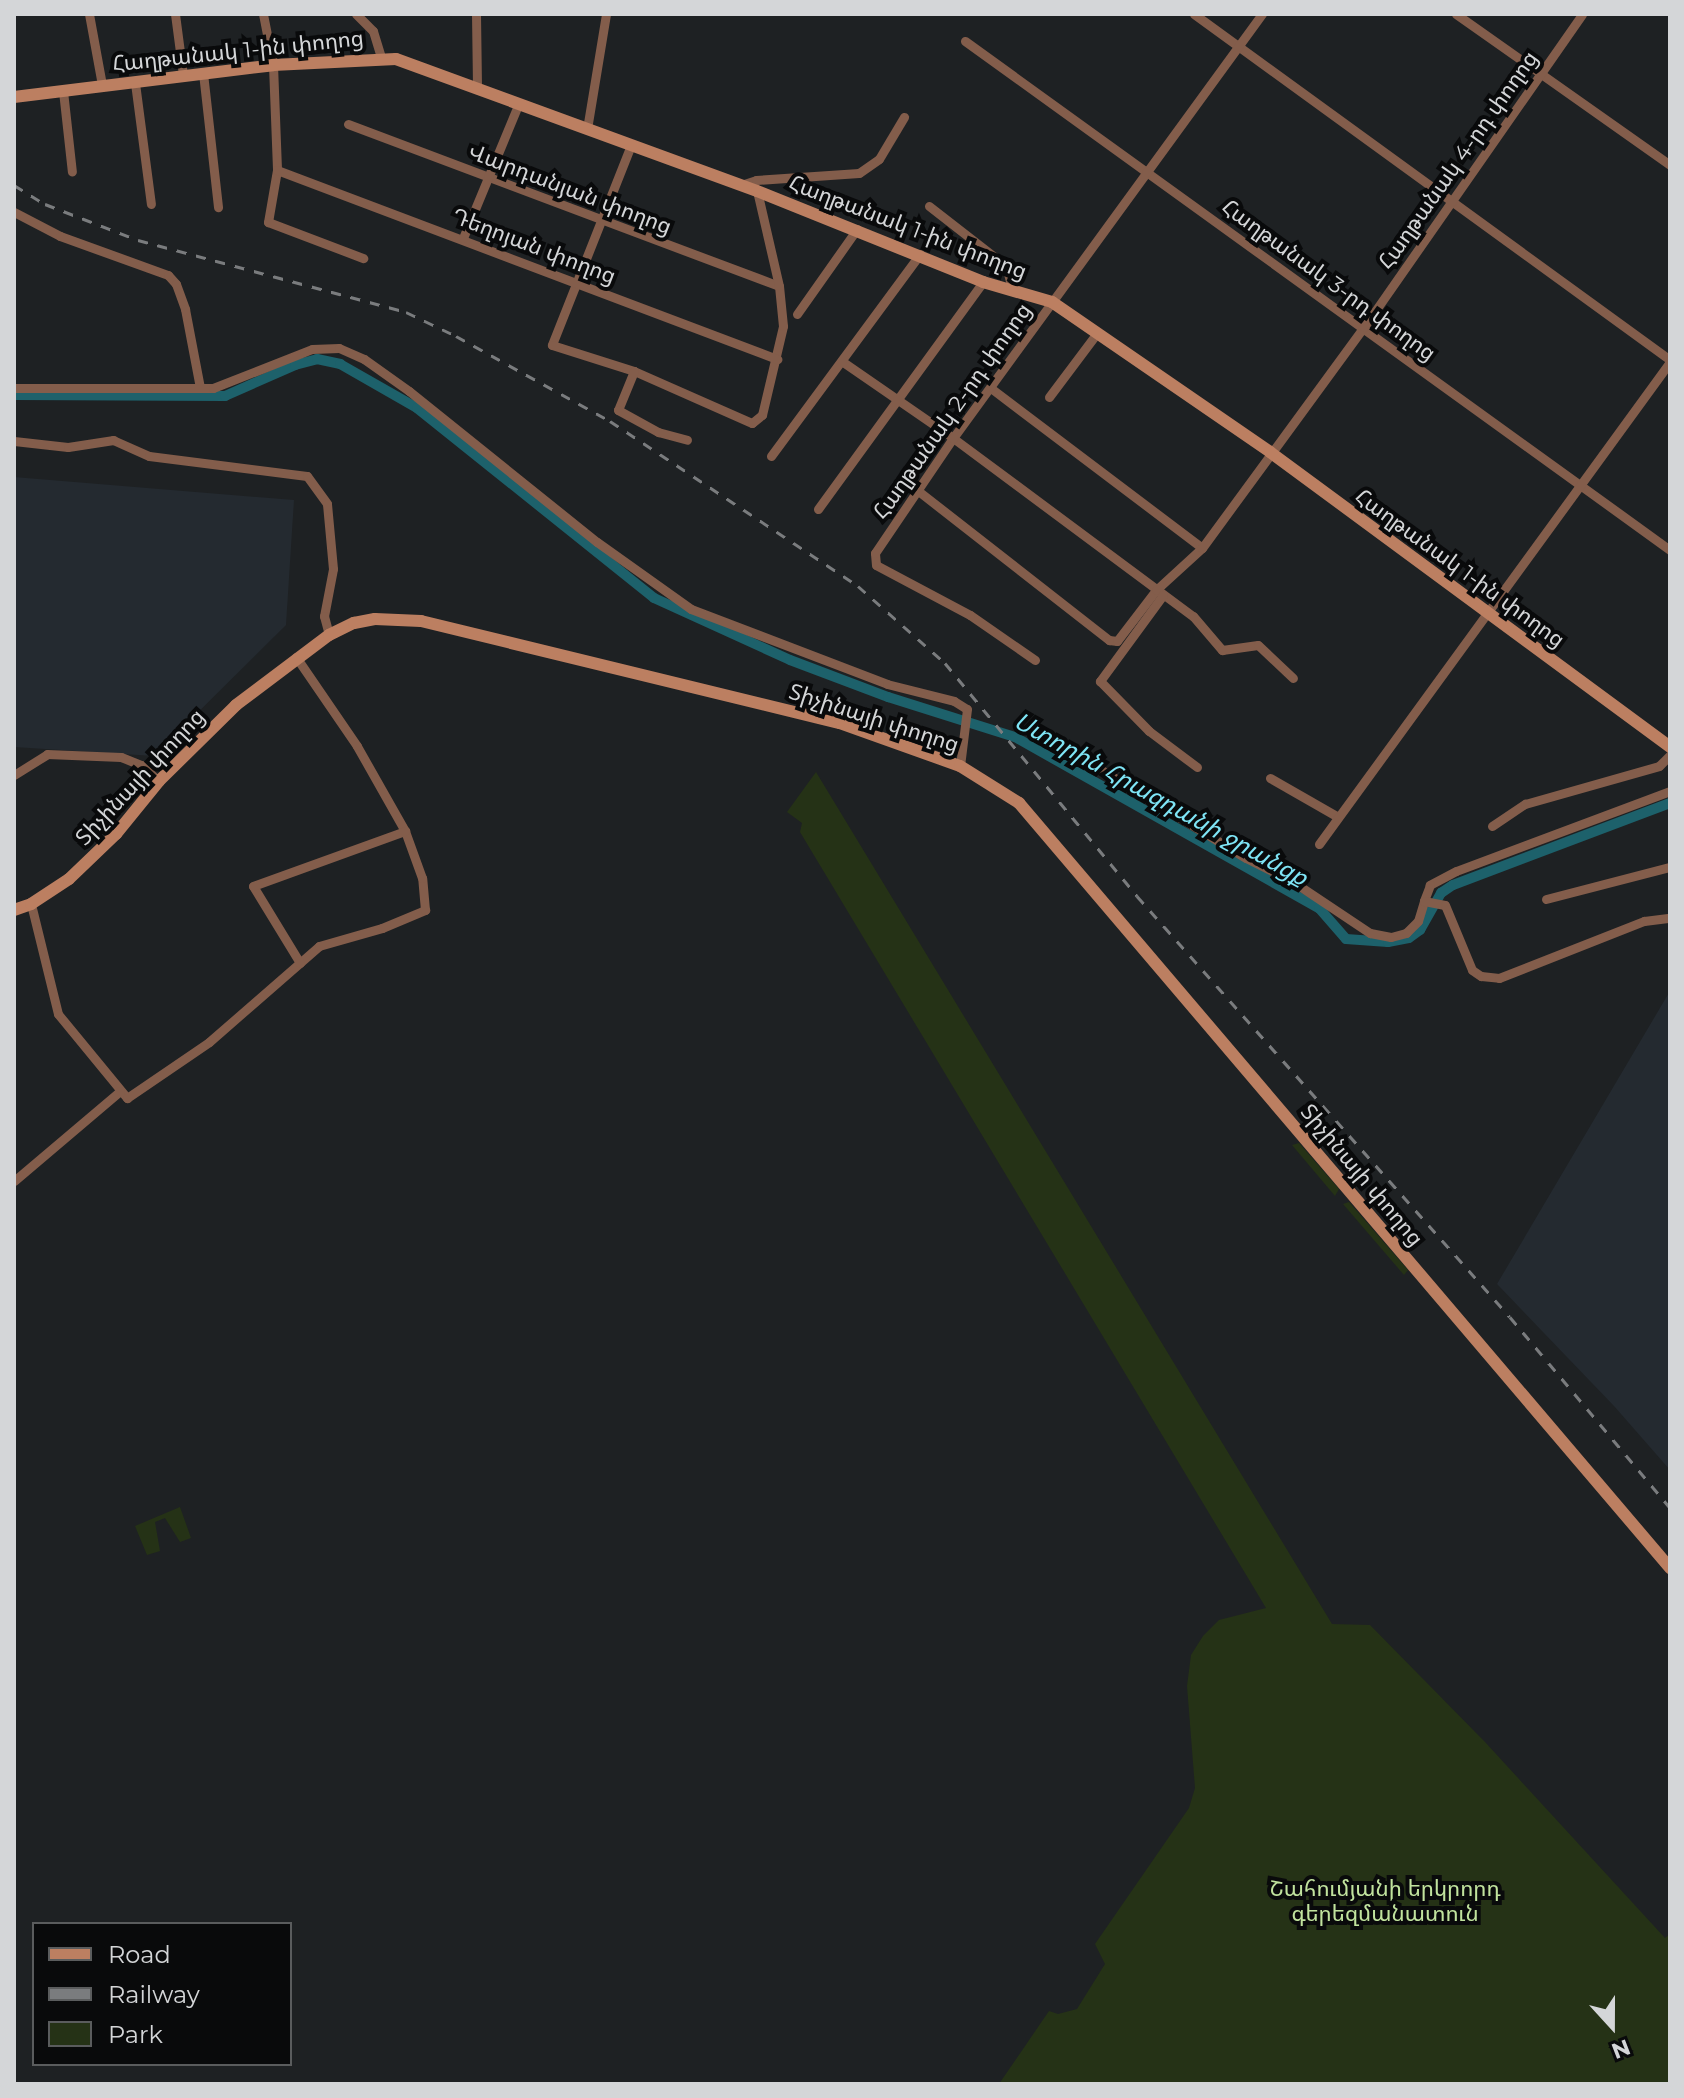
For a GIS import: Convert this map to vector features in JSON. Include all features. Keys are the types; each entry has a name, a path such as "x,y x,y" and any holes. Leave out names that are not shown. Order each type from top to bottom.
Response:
{"street":[{"path":"89,14 102,85"},
{"path":"175,14 183,75"},
{"path":"263,14 273,65 277,170 268,218 270,225 363,258"},
{"path":"356,14 373,31 381,57"},
{"path":"468,14 476,18 477,87"},
{"path":"587,129 606,14"},
{"path":"1194,14 1670,361 1319,844"},
{"name":"Հաղթանակ 2-րդ փողոց","path":"1035,660 970,615 876,565 875,553 953,438 992,389 1146,170 1262,14"},
{"path":"1456,14 1670,165"},
{"name":"Հաղթանակ 4-րդ փողոց","path":"1160,592 1202,548 1364,327 1582,14"},
{"name":"Հաղթանակ 3-րդ փողոց","path":"965,41 1670,550"},
{"name":"Հաղթանակ 1-ին փողոց","path":"14,97 273,65 381,57 409,62 857,229 983,282 1052,302 1270,452 1670,747"},
{"path":"203,73 218,207"},
{"path":"135,83 151,204"},
{"path":"63,91 72,172"},
{"path":"463,238 486,176 519,103"},
{"path":"741,185 756,180 859,173 879,159 904,117"},
{"name":"Վարդանյան փողոց","path":"348,124 779,286"},
{"path":"631,145 552,345 634,371 752,423 762,415 783,326 779,286 757,191"},
{"name":"Դեղոյան փողոց","path":"277,170 777,359"},
{"path":"929,206 1006,266 1012,288"},
{"path":"14,212 60,236 168,275 176,284 185,309 200,388"},
{"path":"797,314 857,229"},
{"path":"771,456 920,254"},
{"path":"818,509 983,282"},
{"path":"1049,397 1097,333"},
{"path":"14,388 213,388 312,349 339,348 364,359 409,391 597,542 691,609 887,684 954,701 967,709 960,766"},
{"path":"843,362 895,401 953,438 1193,616 1222,650 1258,645 1293,678"},
{"path":"634,371 618,410 658,432 687,440"},
{"path":"992,389 1202,548"},
{"path":"14,441 68,447 113,440 149,456 307,476 327,504 333,569 324,616 329,635"},
{"path":"917,490 1109,640 1117,641 1160,592"},
{"path":"1160,592 1100,681 1149,731 1197,767"},
{"name":"Տիչինայի փողոց","path":"14,910 31,904 69,879 116,834 159,781 236,705 329,635 354,623 375,619 421,621 840,723 960,766 1019,803 1036,822 1670,1568"},
{"path":"31,904 58,1014 127,1098 209,1042 319,946 382,928 425,910 422,878 405,831 357,746 296,657"},
{"path":"1059,744 1246,858 1305,889 1350,923 1370,933 1391,937 1406,933 1418,921 1431,903 1430,885 1456,871 1670,791"},
{"path":"14,775 47,754 121,757 141,765 159,781"},
{"path":"1492,826 1525,804 1659,766 1670,755"},
{"path":"1270,778 1338,817"},
{"path":"300,963 253,886 405,831"},
{"path":"1546,899 1670,867"},
{"path":"1431,903 1445,905 1472,970 1481,976 1499,978 1644,921 1670,918"},
{"path":"14,1181 120,1091"}],"shaded area":[{"path":"14,477 294,500 286,625 154,756 14,747"},
{"path":"1670,991 1670,1470 1614,1406 1497,1284"}],"green space":[{"name":"Շահումյանի երկրորդ գերեզմանատուն","path":"816,772 1332,1624 1370,1625 1485,1742 1665,1938 1670,1934 1670,2084 999,2084 1049,2011 1058,2014 1077,2009 1105,1964 1095,1944 1189,1808 1195,1788 1187,1686 1191,1655 1203,1636 1219,1620 1266,1608 800,832 802,823 787,812"},
{"path":"1299,1143 1339,1189 1335,1196 1292,1145"},
{"path":"1349,1202 1408,1270 1404,1275 1343,1204"},
{"path":"180,1507 191,1538 180,1542 165,1518 155,1522 160,1551 147,1555 135,1526"}],"waterway":[{"name":"Ստորին Հրազդանի ջրանցք","path":"14,395 225,396 295,365 317,359 340,364 417,408 654,598 790,660 888,697 1015,737 1319,908 1346,939 1388,942 1409,938 1420,930 1441,893 1453,885 1670,803"}],"railway":[{"path":"14,185 45,204 138,240 406,312 610,421 858,586 945,663 1137,896 1510,1317 1670,1508"}]}
